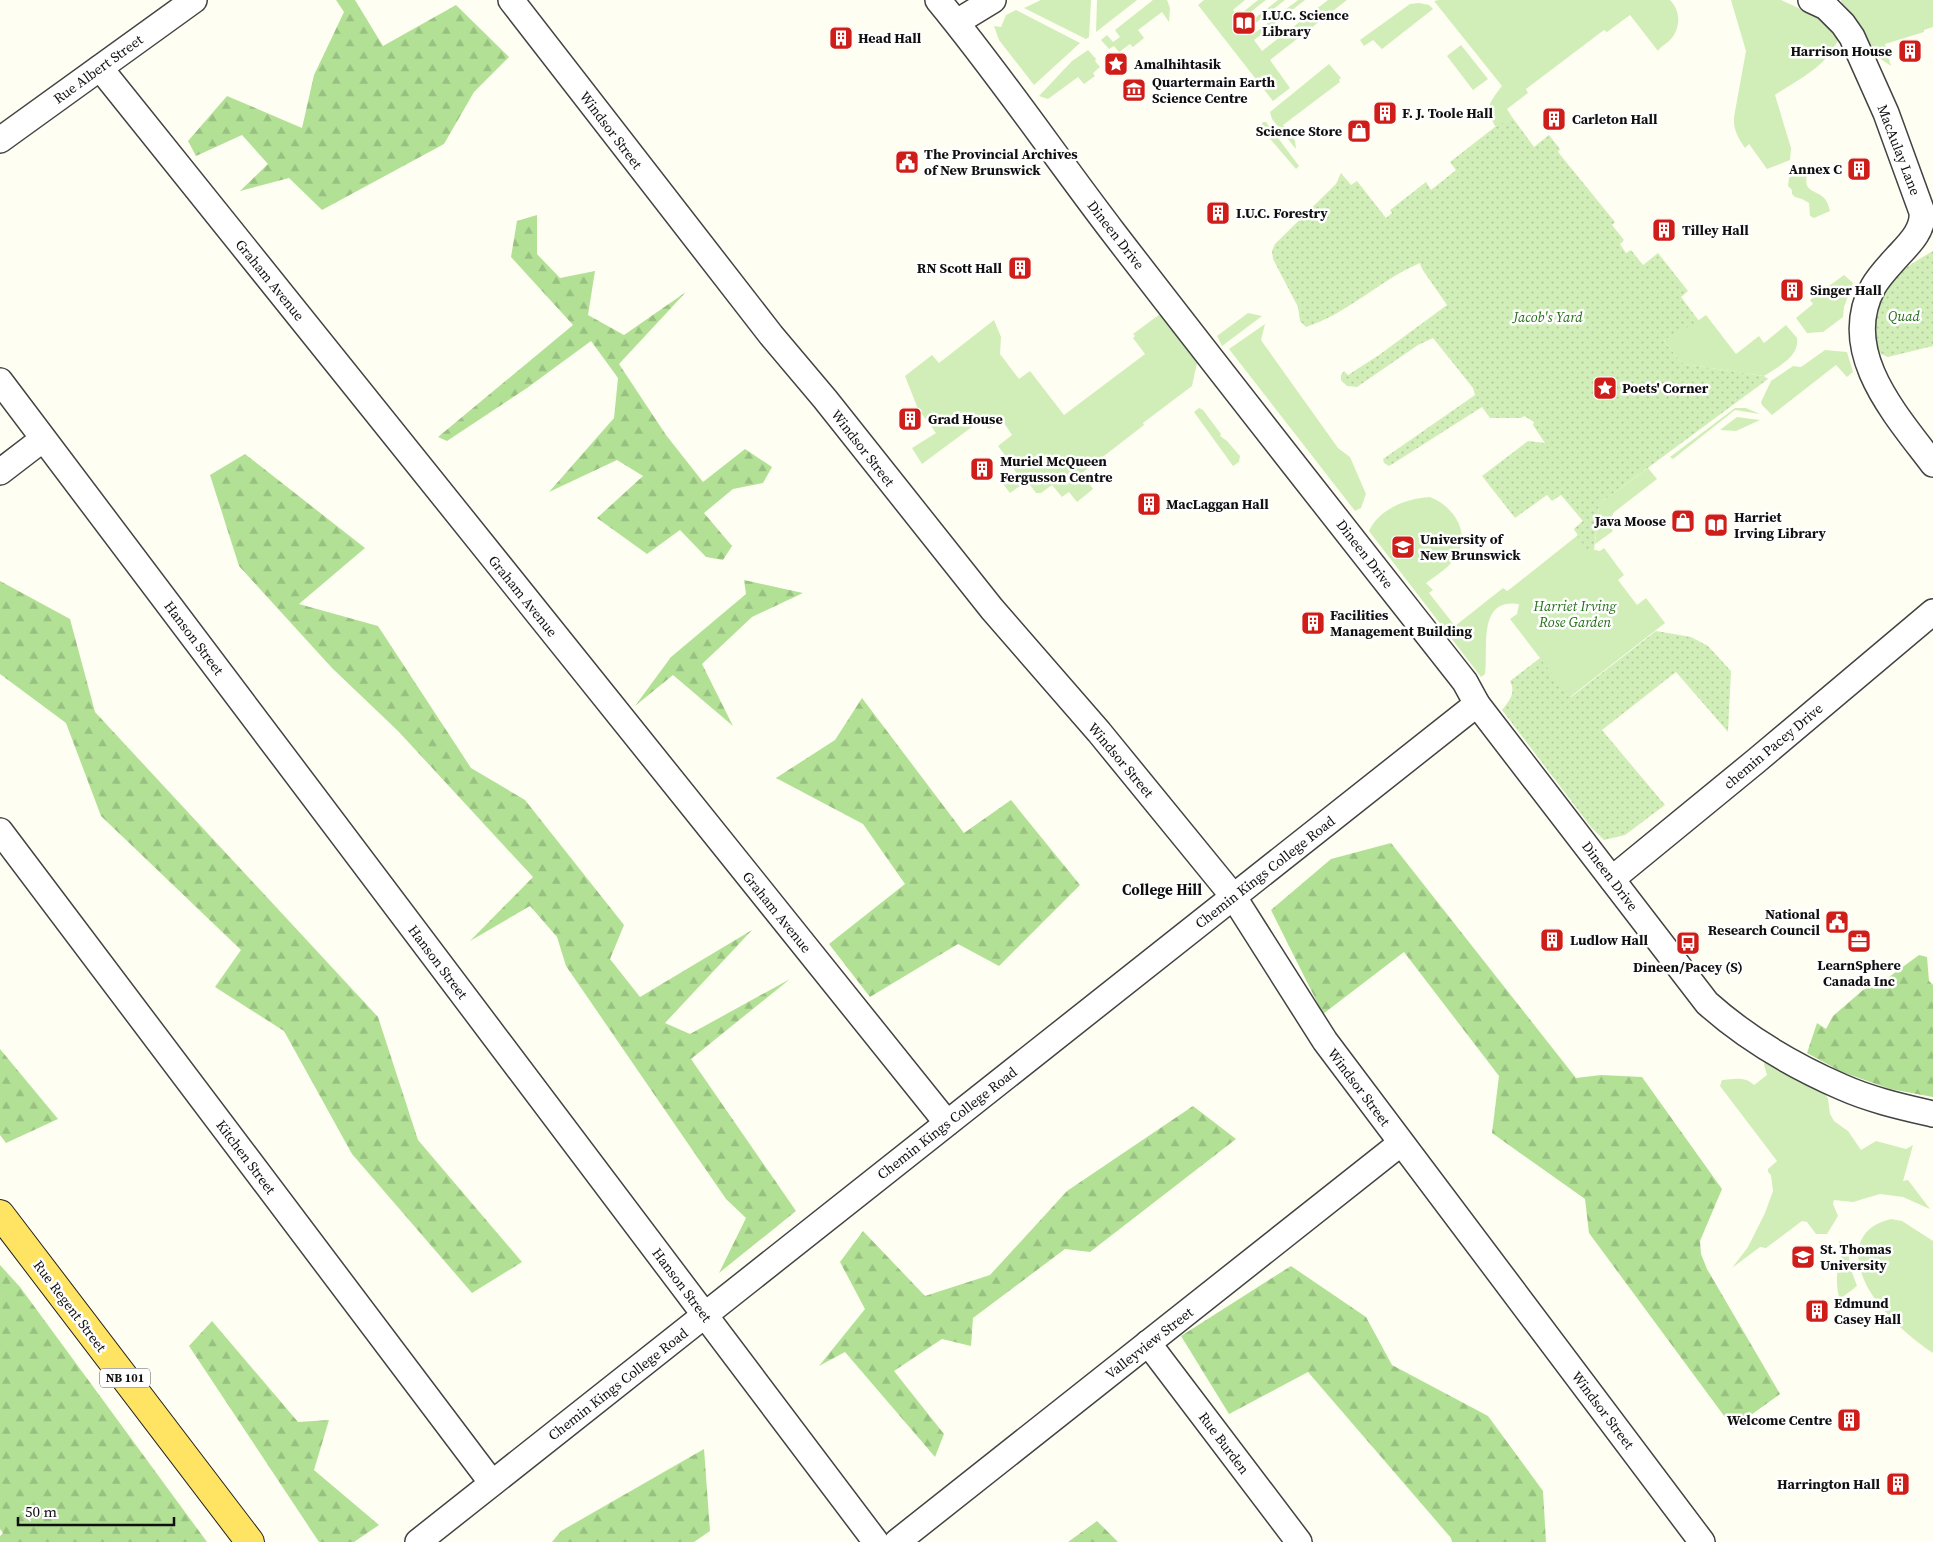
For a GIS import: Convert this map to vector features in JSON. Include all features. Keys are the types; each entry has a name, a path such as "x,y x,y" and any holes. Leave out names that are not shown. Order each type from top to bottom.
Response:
{"main road":[{"name":"Rue Regent Street","path":"0,1214 250,1542"}],"street":[{"name":"Rue Albert Street","path":"0,139 194,0"},
{"name":"Windsor Street","path":"511,0 771,335 825,399 992,610 1099,732 1234,896 1325,1041 1702,1542"},
{"name":"Dineen Drive","path":"938,0 1020,105 1033,126 1109,227 1459,675 1477,704 1707,1003 1734,1026 1774,1051 1842,1088 1888,1103 1933,1114"},
{"path":"956,22 993,0"},
{"name":"MacAulay Lane","path":"1811,0 1826,7 1843,24 1852,38 1886,113 1922,212 1920,227 1912,240 1874,285 1862,319 1866,356 1872,375 1896,415 1933,464"},
{"name":"Graham Avenue","path":"100,68 946,1124"},
{"name":"Hanson Street","path":"0,381 876,1542"},
{"path":"0,472 44,439"},
{"name":"chemin Pacey Drive","path":"1612,879 1933,612"},
{"name":"Chemin Kings College Road","path":"418,1542 1477,704"},
{"name":"Kitchen Street","path":"0,832 492,1483"},
{"name":"Valleyview Street","path":"897,1542 1401,1143"},
{"name":"Rue Burden","path":"1148,1343 1299,1542"}],"green space":[{"path":"336,0 355,0 383,46 456,5 509,57 474,92 444,144 322,210 289,178 240,191 268,164 242,135 196,156 188,141 227,96 302,128 314,75 344,12"},
{"path":"1041,0 1091,0 1089,37 1086,39 1024,8"},
{"path":"1097,0 1137,0 1096,32"},
{"path":"1153,0 1167,0 1170,8 1169,22 1162,12 1138,30 1144,38 1133,47 1130,44 1119,52 1114,46 1109,49 1101,40 1107,35 1113,42 1120,37 1115,30"},
{"path":"1204,0 1245,0 1233,10 1238,16 1258,0 1266,0 1240,20 1245,26 1278,0 1285,0 1248,29 1252,35 1298,0 1305,0 1254,40 1262,51 1328,0 1347,0 1270,60 1290,88 1273,101 1198,5"},
{"path":"1670,0 1678,14 1678,25 1674,35 1658,51 1630,15 1607,32 1604,30 1526,89 1528,93 1507,109 1512,117 1504,124 1495,126 1489,109 1494,96 1502,86 1434,1"},
{"path":"1731,0 1781,0 1816,16 1830,28 1838,40 1826,58 1811,72 1775,95 1791,148 1790,160 1767,169 1749,144 1745,148 1734,126 1746,51"},
{"path":"1841,0 1933,0 1933,27 1924,30 1924,32 1885,44 1891,66 1872,53 1842,8"},
{"path":"1410,4 1429,5 1433,9 1382,49 1373,40 1364,46 1360,40"},
{"path":"1016,10 1080,43 1034,85 999,40 994,26 1001,27 1006,15"},
{"path":"1461,45 1488,79 1473,90 1447,56"},
{"path":"1088,50 1100,67 1093,73 1095,76 1084,84 1078,77 1048,99 1039,96 1072,61"},
{"path":"1329,64 1341,78 1340,82 1283,125 1295,141 1296,149 1272,119 1270,112"},
{"name":"Jacob's Yard","path":"1512,117 1534,147 1549,135 1560,149 1558,152 1615,222 1612,225 1624,240 1620,244 1626,253 1631,250 1643,265 1658,253 1688,291 1681,297 1699,321 1664,341 1680,361 1684,364 1764,376 1768,379 1599,504 1594,550 1587,549 1577,536 1574,529 1583,521 1561,495 1552,501 1547,495 1515,518 1482,476 1528,441 1545,443 1533,425 1534,422 1524,416 1521,418 1490,418 1482,407 1389,466 1384,463 1383,459 1475,395 1473,388 1433,338 1418,345 1357,387 1347,386 1341,380 1341,375 1344,371 1348,375 1379,355 1447,305 1422,269 1420,263 1391,278 1350,306 1306,327 1300,321 1298,307 1273,259 1272,251 1275,244 1336,184 1341,173 1351,185 1357,181 1386,218 1392,213 1390,210 1426,182 1431,190 1456,170 1450,162 1500,123 1504,123"},
{"path":"1263,122 1266,122 1299,166 1296,169 1260,127"},
{"path":"1800,169 1807,175 1806,181 1809,188 1825,199 1830,211 1814,218 1810,216 1809,203 1792,194 1792,190 1788,186 1789,178"},
{"path":"537,215 537,254 560,278 595,271 588,315 624,335 686,292 619,364 666,435 703,482 745,449 772,467 763,483 733,489 704,513 732,546 723,560 706,557 680,530 647,554 597,518 643,476 617,460 549,492 614,418 618,378 591,341 527,388 447,441 438,437 573,325 511,257 517,221"},
{"name":"Quad","path":"1933,251 1933,346 1888,357 1881,354 1875,342 1874,320 1877,307 1887,286 1912,264"},
{"path":"1844,275 1853,283 1844,307 1843,317 1823,332 1807,333 1796,318 1813,304 1810,300"},
{"path":"1248,313 1262,316 1222,346 1217,336"},
{"path":"1160,314 1197,363 1192,386 1082,473 1093,489 1077,502 1069,492 1062,497 1052,485 1041,493 1036,493 1027,481 1010,493 1003,484 1017,474 1010,463 1012,461 1010,458 1008,459 998,446 1012,435 1002,420 989,429 980,421 922,464 912,448 936,433 918,409 905,376 932,355 939,363 994,320 1001,337 1000,354 1019,379 1030,371 1064,415 1145,354 1133,338 1135,336 1133,334"},
{"path":"1706,315 1736,354 1759,336 1764,343 1786,325 1797,338 1795,351 1786,361 1764,376 1684,364 1664,341"},
{"path":"1265,324 1261,340 1338,448 1350,457 1366,494 1361,508 1355,511 1229,349"},
{"path":"1825,350 1847,352 1853,372 1847,377 1836,365 1772,415 1761,402 1771,381 1793,366 1801,367"},
{"path":"1199,408 1203,410 1221,434 1220,436 1240,456 1239,462 1233,466 1194,412"},
{"path":"1735,408 1746,408 1760,414 1735,410 1673,459 1670,457"},
{"path":"1737,417 1760,420 1736,431 1720,430"},
{"path":"245,454 365,548 299,604 378,626 471,768 525,800 624,925 610,959 640,997 752,930 665,1023 690,1034 790,979 691,1059 796,1211 719,1273 746,1218 726,1199 566,966 557,937 530,906 470,941 533,877 398,731 332,668 239,566 210,475"},
{"path":"1648,468 1657,479 1613,513 1610,527 1613,531 1595,544 1599,504"},
{"name":"Harriet Irving Rose Garden","path":"1430,497 1448,508 1455,516 1462,534 1458,553 1451,563 1426,583 1433,590 1429,593 1455,626 1503,588 1507,591 1510,589 1578,535 1574,529 1583,521 1575,511 1587,503 1591,549 1600,551 1604,548 1624,575 1618,580 1637,605 1646,598 1665,623 1570,697 1510,619 1517,614 1519,604 1505,604 1496,609 1490,617 1487,628 1485,674 1481,677 1369,531 1380,517 1395,506 1403,502"},
{"path":"744,580 803,593 752,617 702,664 733,726 673,675 635,706 671,657 746,594"},
{"path":"0,581 70,619 95,712 378,1017 418,1140 522,1262 472,1293 352,1154 284,1031 215,987 241,950 101,816 66,723 0,674"},
{"path":"1656,631 1691,637 1708,646 1731,671 1728,732 1676,672 1602,730 1665,805 1625,835 1604,840 1591,827 1502,710 1510,700 1512,693 1510,681 1540,658 1571,697"},
{"path":"862,698 964,833 1011,800 1080,885 999,966 958,944 870,997 829,944 905,884 863,824 776,778 835,740"},
{"path":"1391,843 1576,1078 1601,1075 1642,1077 1722,1189 1700,1241 1701,1254 1707,1269 1780,1394 1733,1428 1589,1233 1585,1199 1492,1133 1499,1076 1404,952 1323,1014 1271,910 1331,859"},
{"path":"1919,955 1927,957 1929,981 1933,985 1933,1097 1890,1089 1842,1072 1807,1053 1817,1023 1826,1029 1833,1016 1863,990 1889,977"},
{"path":"0,1049 58,1119 6,1143 0,1135"},
{"path":"1765,1060 1824,1091 1828,1099 1830,1114 1834,1121 1848,1131 1861,1150 1876,1141 1906,1149 1913,1145 1903,1181 1908,1180 1930,1209 1903,1197 1880,1194 1853,1202 1834,1200 1833,1204 1838,1216 1827,1234 1816,1234 1807,1222 1802,1221 1766,1248 1760,1247 1732,1268 1748,1247 1765,1213 1773,1191 1771,1175 1768,1169 1777,1161 1720,1086 1722,1080 1735,1079 1747,1080 1754,1085 1767,1075 1764,1065"},
{"path":"1193,1106 1236,1139 1090,1252 1065,1249 973,1318 971,1346 942,1339 894,1371 944,1434 935,1457 845,1352 819,1366 865,1309 840,1262 863,1231 925,1296 990,1275 1067,1191"},
{"path":"1891,1219 1902,1221 1933,1241 1933,1353 1918,1343 1891,1318 1864,1280 1858,1255 1860,1243 1866,1233 1876,1225"},
{"path":"1839,1241 1848,1245 1850,1267 1857,1286 1840,1299 1837,1276 1838,1269 1842,1269 1843,1263 1840,1262 1842,1250 1838,1249"},
{"path":"0,1265 20,1287 207,1542 0,1542 0,1536 3,1533 0,1529"},
{"path":"1291,1266 1366,1317 1392,1365 1488,1416 1543,1491 1546,1542 1452,1542 1451,1538 1308,1372 1229,1414 1181,1336"},
{"path":"212,1321 298,1422 329,1420 314,1470 379,1525 354,1542 319,1542 189,1346"},
{"path":"704,1449 710,1531 694,1542 552,1542 561,1531"},
{"path":"1097,1521 1118,1542 1068,1542"}],"place":[{"name":"I.U.C. Science Library","path":"1244,23"},
{"name":"Head Hall","path":"841,38"},
{"name":"Harrison House","path":"1910,51"},
{"name":"Amalhihtasik","path":"1116,64"},
{"name":"Quartermain Earth Science Centre","path":"1134,90"},
{"name":"F. J. Toole Hall","path":"1385,113"},
{"name":"Carleton Hall","path":"1554,119"},
{"name":"Science Store","path":"1359,131"},
{"name":"The Provincial Archives of New Brunswick","path":"907,162"},
{"name":"Annex C","path":"1859,169"},
{"name":"I.U.C. Forestry","path":"1218,213"},
{"name":"Tilley Hall","path":"1664,230"},
{"name":"RN Scott Hall","path":"1020,268"},
{"name":"Singer Hall","path":"1792,290"},
{"name":"Poets' Corner","path":"1605,388"},
{"name":"Grad House","path":"910,419"},
{"name":"Muriel McQueen Fergusson Centre","path":"982,469"},
{"name":"MacLaggan Hall","path":"1149,504"},
{"name":"Java Moose","path":"1683,521"},
{"name":"Harriet Irving Library","path":"1716,525"},
{"name":"University of New Brunswick","path":"1403,547"},
{"name":"Facilities Management Building","path":"1313,623"},
{"name":"National Research Council","path":"1837,922"},
{"name":"Ludlow Hall","path":"1552,940"},
{"name":"LearnSphere Canada Inc","path":"1859,941"},
{"name":"Dineen/Pacey (S)","path":"1688,943"},
{"name":"St. Thomas University","path":"1803,1257"},
{"name":"Edmund Casey Hall","path":"1817,1311"},
{"name":"Welcome Centre","path":"1849,1420"},
{"name":"Harrington Hall","path":"1898,1484"}],"district":[{"name":"College Hill","path":"1162,890"}]}
